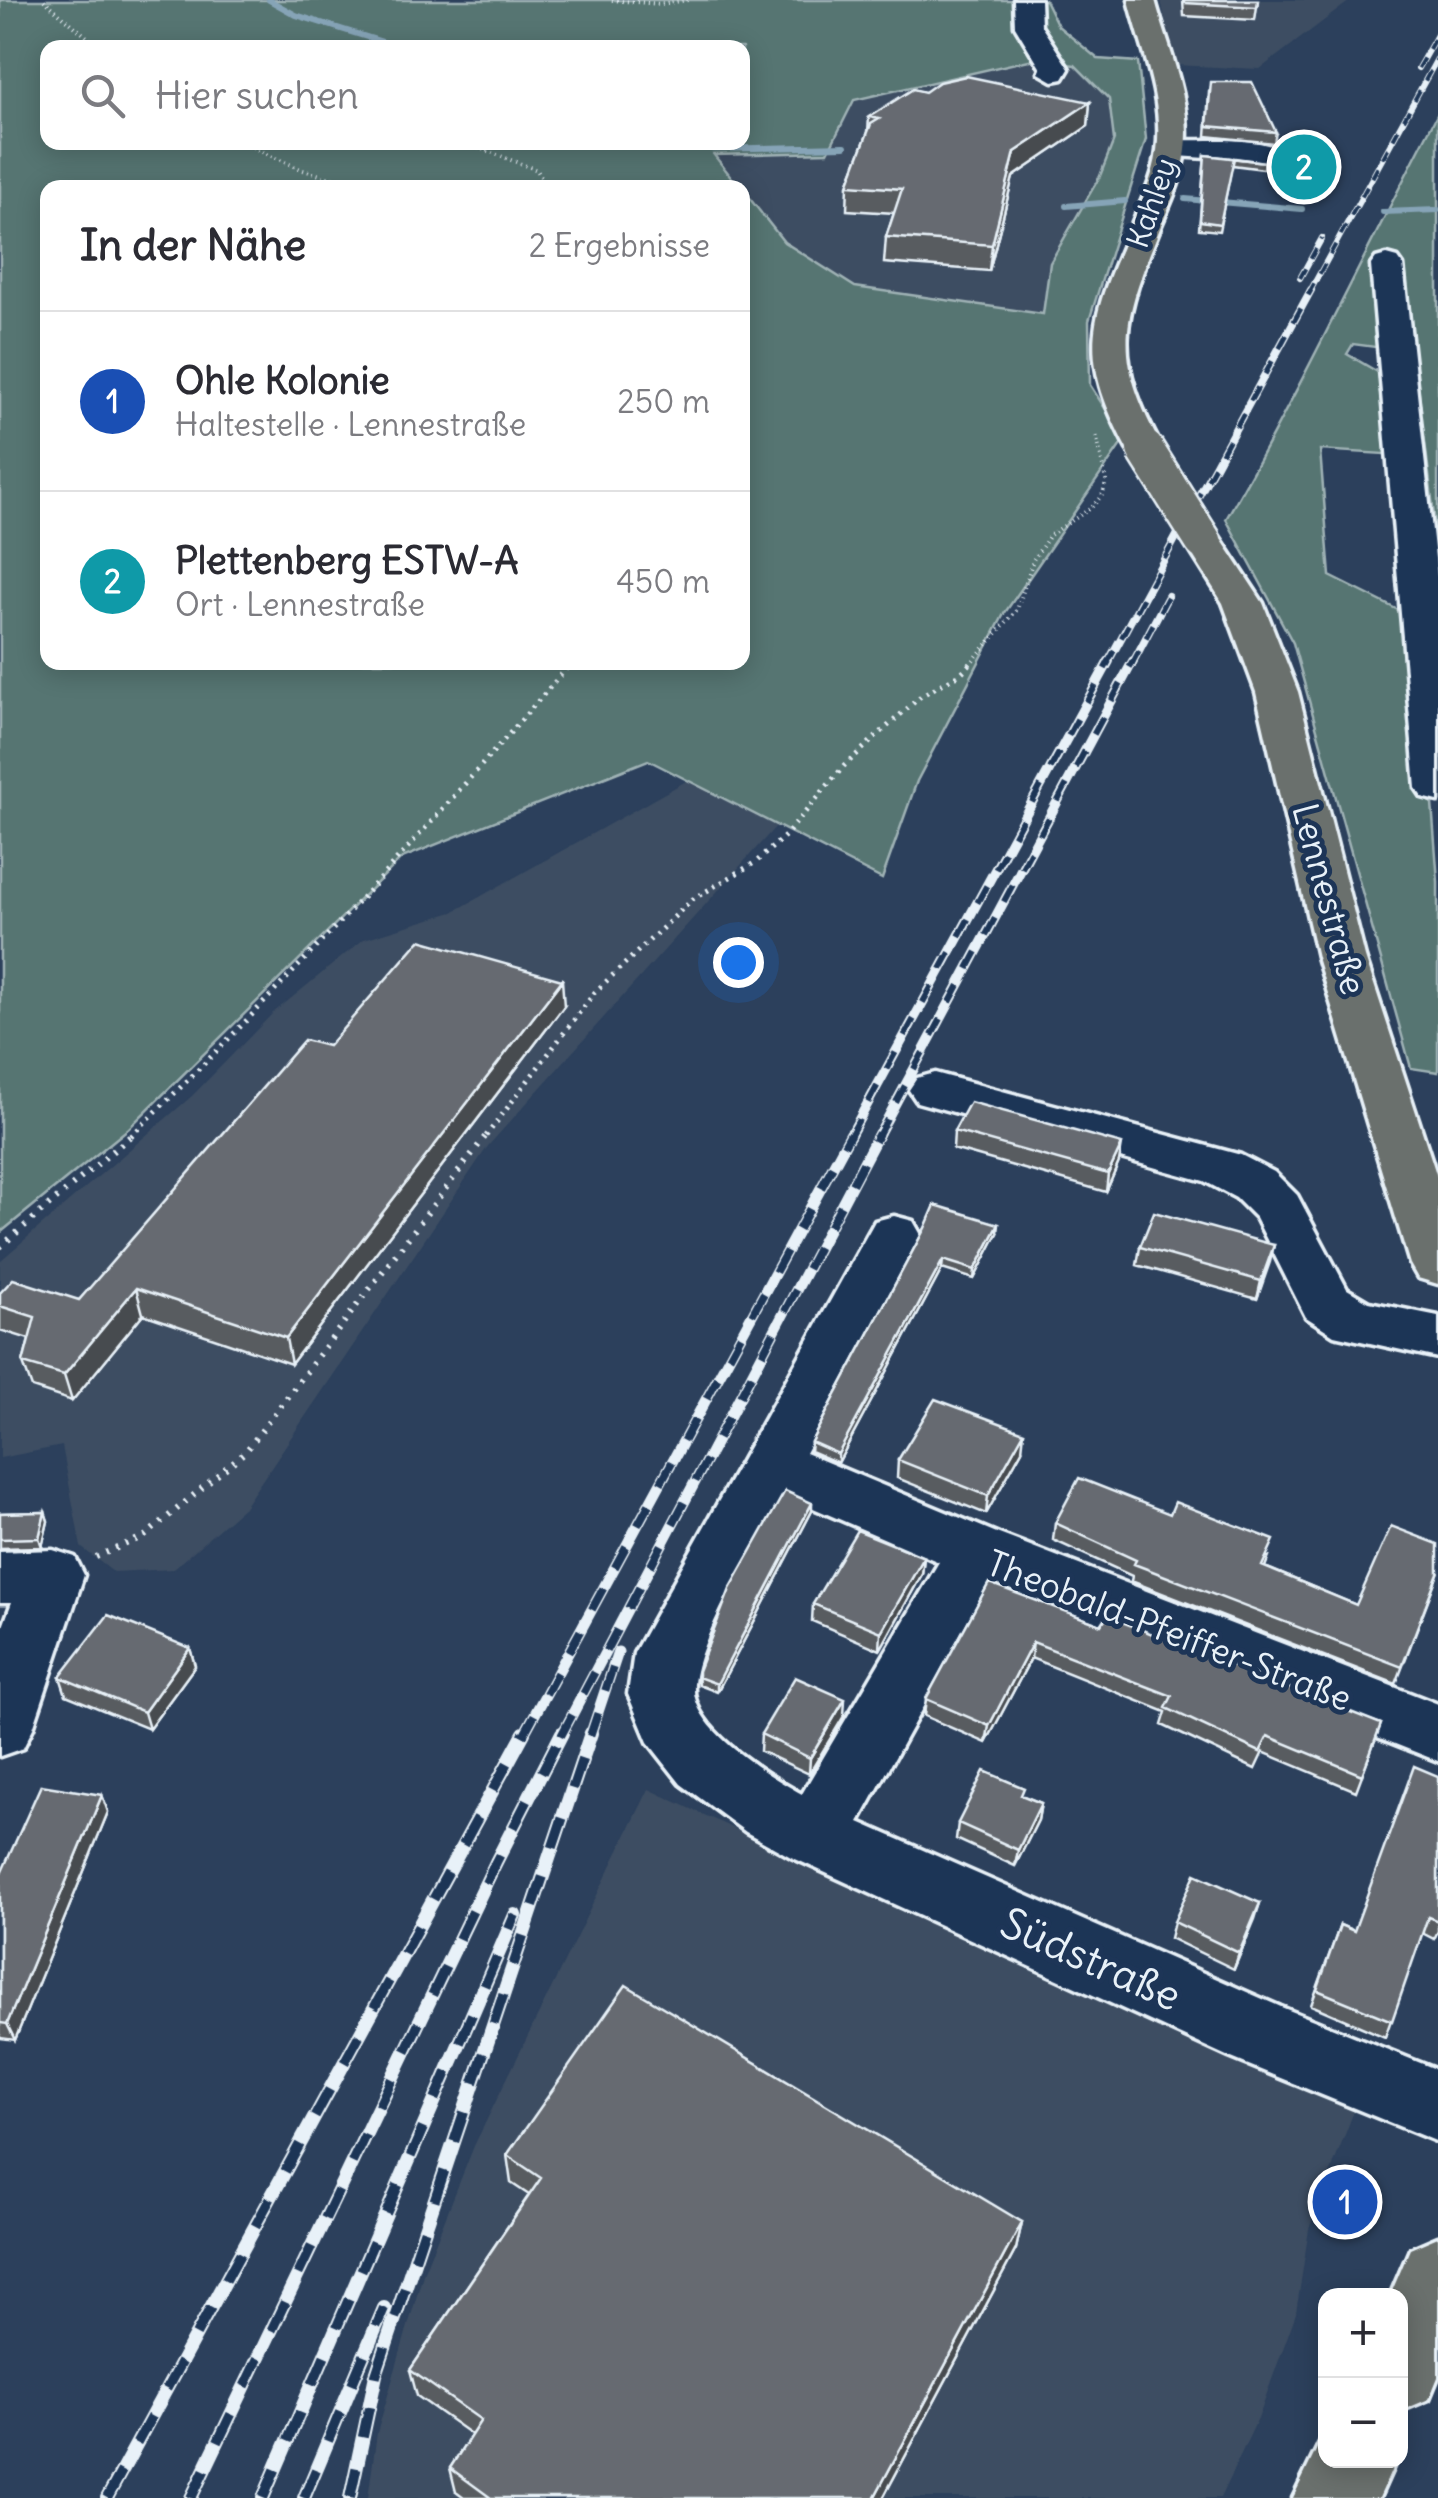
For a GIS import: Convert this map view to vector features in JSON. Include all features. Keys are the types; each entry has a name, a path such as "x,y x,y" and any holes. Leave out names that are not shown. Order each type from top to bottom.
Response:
{"main road":[{"name":"Kahley","path":"1142,0 1172,118 1172,149 1165,179 1110,323 1109,368 1120,406 1145,449"},
{"name":"Lennestraße","path":"1145,449 1244,604 1277,692 1341,957 1438,1264"},
{"path":"1408,2350 1438,2276"},
{"path":"1335,2498 1350,2468"}],"street":[{"path":"1027,0 1028,26 1056,70 1053,73"},
{"path":"1172,149 1258,152 1283,163"},
{"path":"1388,265 1438,788"},
{"path":"935,1090 1222,1168 1255,1185 1278,1208 1326,1303 1354,1320 1438,1337"},
{"name":"Südstraße","path":"894,1234 666,1653 661,1698 689,1746 750,1801 815,1835 1255,2032 1438,2106"},
{"path":"769,1463 977,1552"},
{"name":"Theobald-Pfeiffer-Straße","path":"815,1835 977,1552 1438,1733"},
{"path":"0,1728 27,1576"}],"path":[{"path":"44,0 91,40"},
{"path":"612,0 660,4 688,0"},
{"path":"257,150 337,180"},
{"path":"485,150 536,170 542,180"},
{"path":"27,1576 145,1536 246,1451 595,992 694,899 724,877 756,862 786,835 844,766 922,695 960,674 998,636 1017,610 1033,560 1050,536 1091,508 1103,494 1106,481 1096,424 1100,416 1120,406"},
{"path":"0,1247 116,1150 248,1022 402,858 565,670"}],"shaded area":[{"path":"1161,0 1351,0 1260,69 1174,65"},
{"path":"1028,60 1075,65 1109,99 1114,140 1100,176 1050,263 1043,314 855,287 784,242 750,200 750,180 733,180 713,155 827,152 853,100"},
{"path":"688,780 777,825 488,1146 244,1507 173,1569 113,1572 81,1547 62,1446 0,1458 0,1261 192,1096 273,1013 364,939 453,912"},
{"path":"649,1789 1098,2000 1354,2111 1309,2229 1296,2313 1258,2418 1220,2498 368,2498 377,2433 424,2271 474,2146"}],"green space":[{"path":"0,0 1045,0 1058,26 1098,59 1138,62 1146,139 1089,321 1090,385 1125,439 1004,614 917,781 882,879 648,760 402,858 129,1128 0,1233"},
{"path":"1438,113 1438,548 1414,352 1353,344 1347,354 1388,378 1400,455 1320,450 1330,576 1418,620 1438,882 1438,1072 1411,1068 1293,643 1226,519"}],"building":[{"path":"1185,0 1258,0 1257,7"},
{"path":"966,76 1090,102 1015,152 992,245 886,237 902,189 848,185 871,124 879,119 869,117 913,89 925,92 939,82"},
{"path":"1211,82 1252,82 1276,132 1207,126"},
{"path":"1205,155 1234,158 1220,224 1200,221"},
{"path":"420,940 562,980 286,1338 136,1288 64,1375 23,1363 35,1317 0,1306 0,1293 13,1279 79,1300 304,1040 328,1046"},
{"path":"970,1102 1122,1144 1108,1174 954,1131"},
{"path":"935,1205 999,1224 975,1270 943,1260 838,1454 811,1442 925,1228"},
{"path":"1154,1212 1274,1245 1261,1281 1140,1247"},
{"path":"935,1399 1024,1432 988,1496 898,1460"},
{"path":"1079,1478 1170,1514 1175,1502 1274,1540 1262,1566 1356,1605 1391,1526 1438,1544 1438,1573 1402,1667 1134,1564 1136,1560 1055,1523"},
{"path":"785,1491 812,1503 717,1684 698,1677 730,1589"},
{"path":"45,1512 39,1538 0,1539 0,1513"},
{"path":"857,1530 924,1557 881,1632 813,1604"},
{"path":"989,1583 1101,1625 1107,1616 1381,1724 1362,1775 1268,1736 1260,1752 1166,1708 1172,1696 1033,1642 989,1726 926,1699"},
{"path":"108,1615 190,1648 144,1712 60,1677"},
{"path":"795,1677 845,1699 810,1758 761,1734"},
{"path":"1414,1766 1438,1776 1438,1921 1428,1917 1392,2021 1317,1990 1340,1925 1354,1931"},
{"path":"984,1771 1024,1788 1021,1795 1041,1803 1018,1850 958,1823"},
{"path":"41,1785 102,1795 7,2024 0,2023 0,1876"},
{"path":"1195,1874 1260,1903 1239,1953 1174,1922"},
{"path":"626,1985 1022,2222 874,2498 491,2498 450,2468 481,2420 410,2370 541,2178 507,2155"}],"waterway":[{"path":"269,0 296,15 376,40"},
{"path":"750,148 845,146"},
{"path":"1185,199 1302,209"},
{"path":"1066,206 1125,201"},
{"path":"1383,212 1438,210"}],"railway":[{"path":"1418,68 1438,33"},
{"path":"1309,293 1438,57"},
{"path":"1300,278 1322,238"},
{"path":"1107,664 1311,290"},
{"path":"1132,664 1168,596"},
{"path":"850,1136 1109,661"},
{"path":"878,1136 1133,661"},
{"path":"523,1736 851,1133"},
{"path":"561,1736 879,1133"},
{"path":"591,1733 618,1652"},
{"path":"107,2498 524,1733"},
{"path":"191,2498 496,1862 562,1733"},
{"path":"350,2498 376,2375 591,1733"},
{"path":"263,2498 515,1915"},
{"path":"304,2498 384,2308"}],"place":[{"name":"Plettenberg ESTW-A","path":"1304,167"},
{"name":"Ohle Kolonie","path":"1345,2202"}]}
